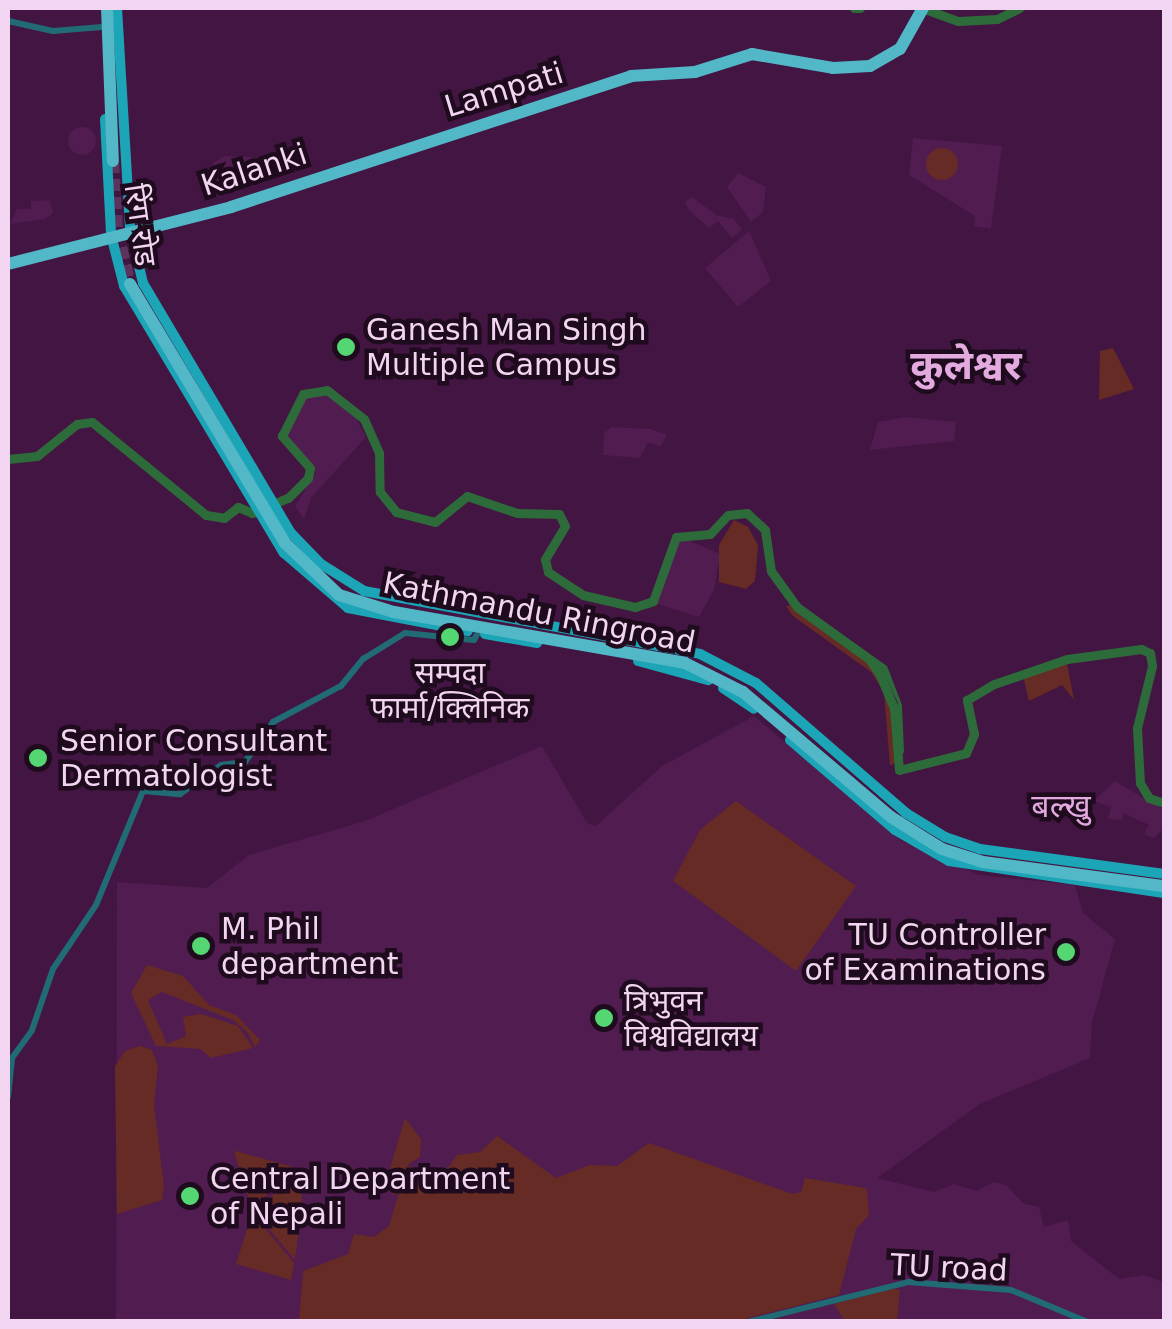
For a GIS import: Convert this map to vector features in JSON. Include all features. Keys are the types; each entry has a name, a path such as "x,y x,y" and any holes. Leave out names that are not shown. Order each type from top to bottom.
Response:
{"highway":[{"path":"110,8 116,161"},
{"name":"Lampati","path":"393,152 630,76 695,72 764,55 833,68 870,66 900,49 922,9"},
{"name":"Kalanki","path":"8,260 231,207 393,152"},
{"name":"Kathmandu Ringroad","path":"133,283 250,483 326,587 358,604 406,607 646,648 713,668 770,706 916,829 960,851 1164,884"},
{"name":"Kathmandu Ringroad","path":"406,607 480,629 665,657 713,674 759,704 907,829 962,857 1010,860"}],"main road":[{"name":"रिंग रोड","path":"110,8 102,28 111,235 138,313 250,483"},
{"path":"110,8 130,230 146,293 250,483"},
{"path":"278,526 304,575 348,608 480,629 670,667 718,684 894,830 949,861 1164,884"}],"street":[{"path":"8,21 53,31 102,28"},
{"path":"8,1097 12,1058 32,1030 53,968 96,905 143,791 180,794 221,766 245,762 274,722 332,692 363,659 404,633 474,640 480,629"},
{"name":"TU road","path":"748,1322 908,1282 1011,1290 1088,1322"}],"shaded area":[{"path":"82,127 92,131 96,141 92,151 82,155 72,151 68,141 72,131"},
{"path":"913,138 1002,146 991,229 974,226 975,216 909,175"},
{"path":"942,148 953,153 958,164 953,175 942,180 931,175 926,164 931,153"},
{"path":"225,156 253,157 247,187 210,183 213,163"},
{"path":"738,173 766,187 763,212 751,222 727,187"},
{"path":"692,197 716,215 734,219 742,230 732,238 718,221 709,228 689,210 685,202"},
{"path":"50,200 53,213 45,219 10,224 17,209 31,209 31,201"},
{"path":"749,231 771,281 738,307 705,268"},
{"path":"1113,348 1134,389 1099,400 1100,351"},
{"path":"320,392 351,409 366,437 311,498 304,519 295,506 316,472 290,445 287,430 306,397"},
{"path":"906,417 956,422 954,441 870,450 878,422"},
{"path":"612,427 650,429 667,435 660,447 648,442 640,458 603,455 604,433"},
{"path":"734,520 748,527 758,545 755,581 746,589 719,582 719,545"},
{"path":"681,537 720,554 714,590 699,617 655,603"},
{"path":"798,604 871,660 887,682 897,709 896,762 890,766 884,692 871,672 793,616 786,606"},
{"path":"799,604 887,666 902,705 904,752 897,762 898,703 885,676"},
{"path":"1067,663 1074,700 1062,685 1029,701 1023,676"},
{"name":"त्रिभुवन विश्वविद्यालय","path":"754,716 902,841 979,875 1075,885 1083,913 1115,939 1092,1023 1090,1058 980,1104 877,1178 934,1192 954,1184 976,1191 994,1182 1006,1185 1024,1204 1039,1207 1044,1227 1068,1220 1071,1241 1119,1279 1144,1275 1164,1282 1164,1321 116,1322 117,882 207,888 249,855 365,821 542,746 587,823 596,826 662,766"},
{"path":"1115,781 1164,810 1164,828 1154,838 1144,834 1149,825 1123,813 1122,820 1108,819 1111,807 1094,801"},
{"path":"736,801 856,886 796,971 673,881 700,830"},
{"path":"147,965 183,976 209,1005 236,1015 260,1040 255,1047 248,1033 233,1020 162,992 148,1000 167,1044 186,1036 183,1017 201,1014 238,1026 253,1048 211,1058 200,1049 156,1046 131,993"},
{"path":"140,1046 152,1050 158,1066 154,1105 164,1186 162,1200 117,1214 115,1066 125,1051"},
{"path":"405,1118 421,1139 420,1157 407,1165 421,1171 403,1191 446,1171 457,1155 480,1152 497,1136 556,1178 590,1165 617,1166 649,1143 792,1194 801,1192 805,1178 867,1189 869,1215 856,1229 839,1295 736,1321 299,1322 303,1271 348,1254 354,1234 374,1237 389,1226 399,1193 392,1195 398,1181 387,1179"},
{"path":"234,1152 303,1170 261,1199 249,1199"},
{"path":"303,1177 301,1209 264,1210 263,1201"},
{"path":"264,1213 301,1213 295,1260 263,1222"},
{"path":"260,1222 294,1263 291,1280 236,1264 248,1226"},
{"path":"891,1288 900,1290 897,1321 845,1321 834,1304"}],"waterway":[{"path":"854,8 860,8"},
{"path":"922,8 958,21 997,19 1020,8"},
{"path":"8,459 37,456 77,424 92,422 206,515 224,518 238,507 252,513 288,498 308,478 310,468 282,436 303,394 327,390 364,419 379,453 380,492 396,512 435,522 467,496 517,513 559,514 565,526 545,559 548,572 583,595 635,607 653,601 676,537 710,534 728,515 747,513 765,530 771,571 797,607 869,659 880,675 894,708 899,770 966,753 974,734 967,700 994,684 1067,659 1141,649 1150,653 1152,666 1137,728 1140,783 1149,798 1164,803"}],"tunnel":[{"path":"113,161 117,230 130,284"}],"place":[{"name":"Ganesh Man Singh Multiple Campus","path":"346,347"},
{"name":"सम्पदा फार्मा/क्लिनिक","path":"450,637"},
{"name":"Senior Consultant Dermatologist","path":"38,758"},
{"name":"M. Phil department","path":"201,946"},
{"name":"TU Controller of Examinations","path":"1066,952"},
{"name":"त्रिभुवन विश्वविद्यालय","path":"604,1018"},
{"name":"Central Department of Nepali","path":"190,1196"}],"district":[{"name":"कुलेश्वर","path":"966,365"},
{"name":"बल्खु","path":"1061,806"}]}
